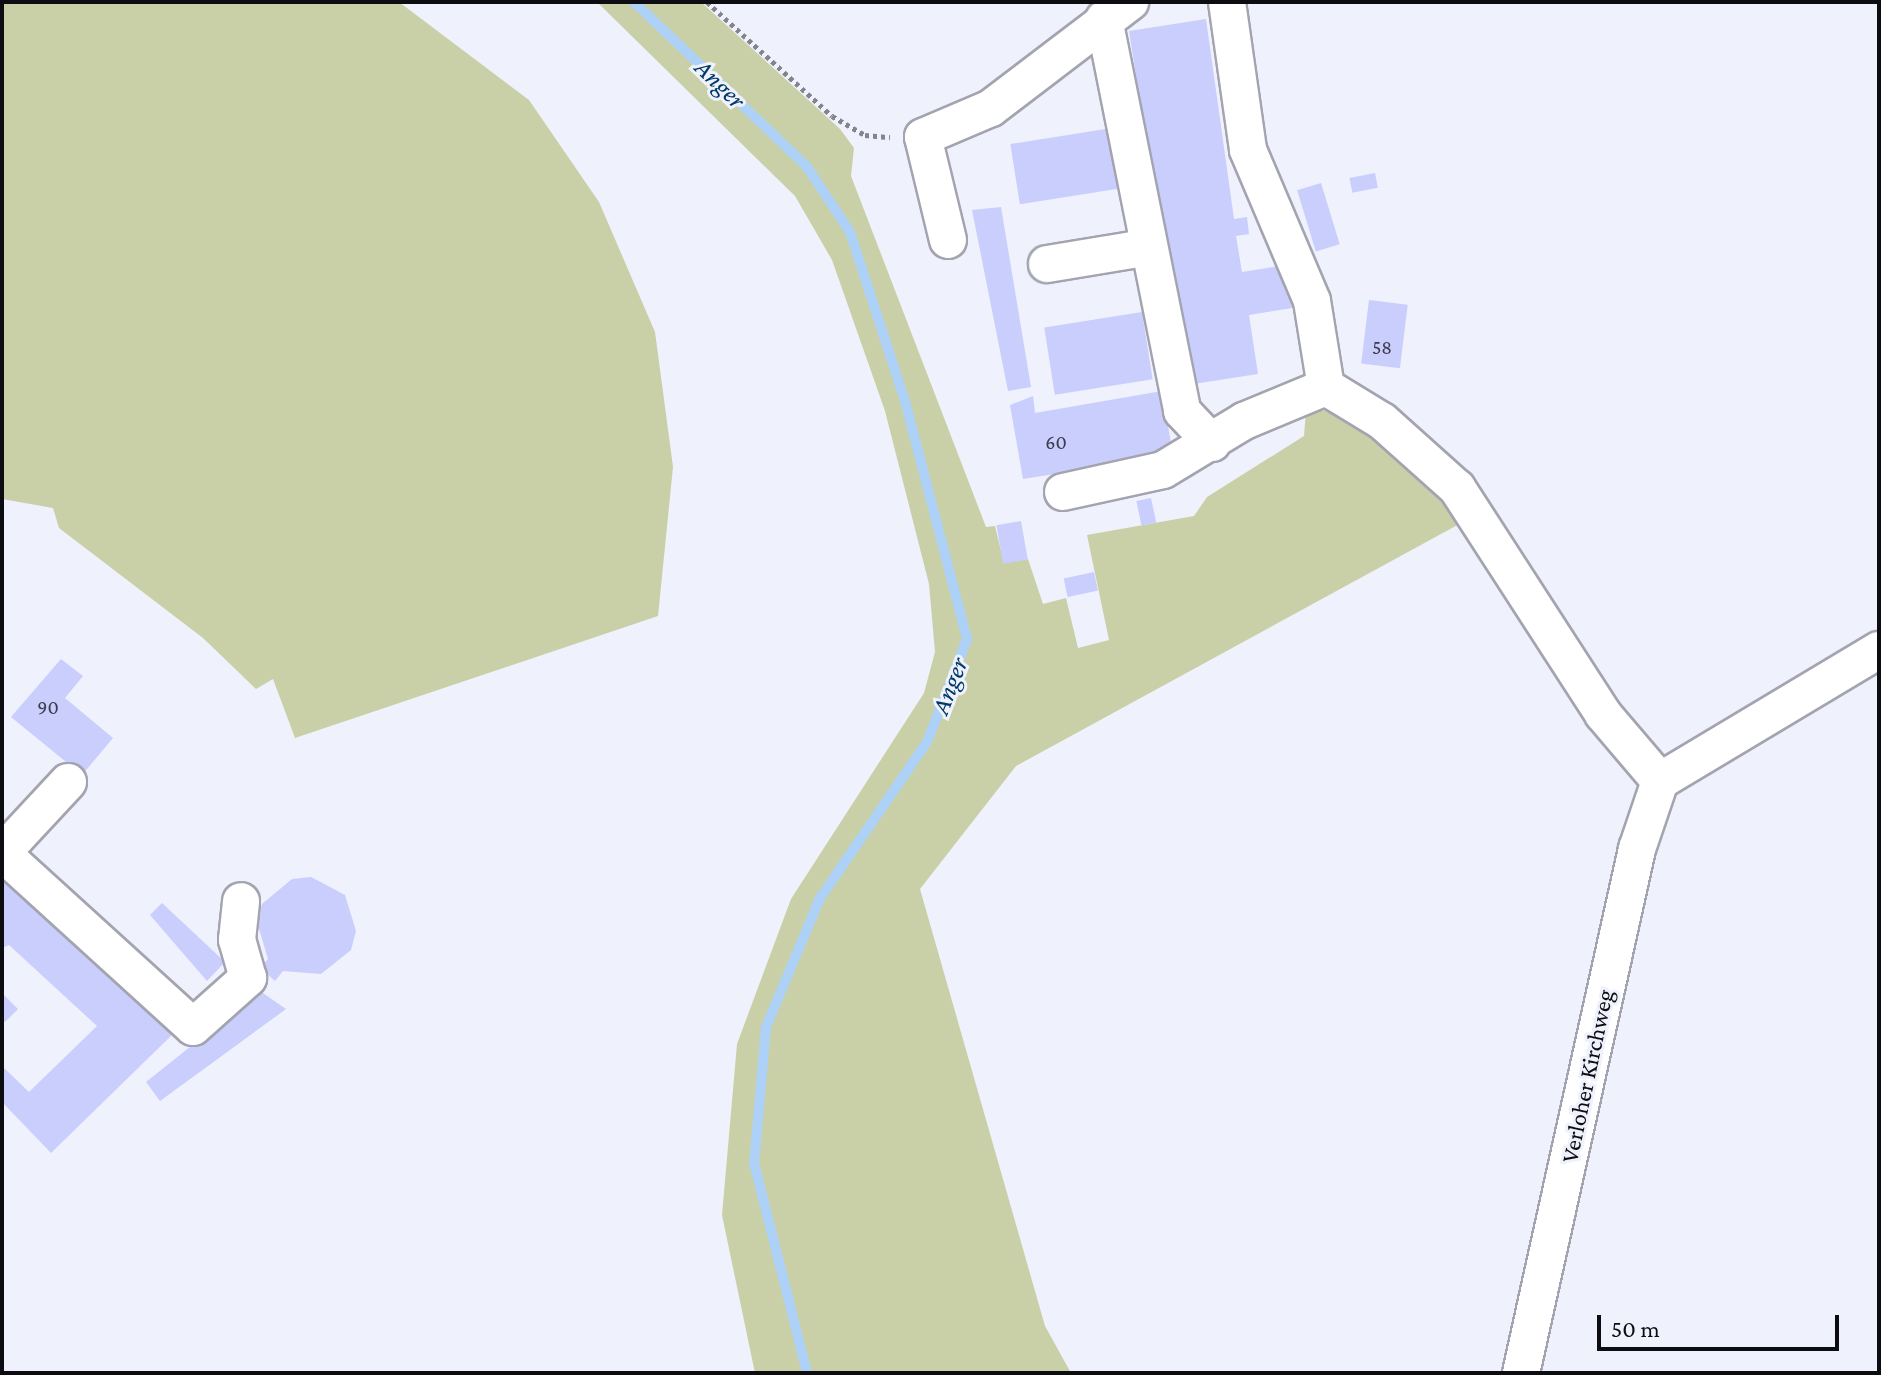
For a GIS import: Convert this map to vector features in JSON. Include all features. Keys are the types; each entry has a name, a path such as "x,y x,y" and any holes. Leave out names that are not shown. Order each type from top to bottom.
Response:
{"street":[{"path":"1227,2 1248,150 1312,301 1326,387 1402,436 1457,488 1603,714 1660,781 1879,650"},
{"path":"948,240 923,137 991,108 1117,11"},
{"path":"1117,11 1145,248 1182,411 1212,443"},
{"path":"1047,264 1145,248"},
{"path":"1063,492 1163,470 1244,421 1326,387"},
{"name":"Verloher Kirchweg","path":"1521,1373 1637,849 1660,781"},
{"path":"68,782 2,853 193,1027 248,978 237,940 241,901"}],"path":[{"path":"707,2 843,123 865,135 923,137"}],"green space":[{"path":"2,2 399,2 529,100 599,202 655,332 673,467 658,616 295,738 273,679 256,689 203,638 59,528 53,508 2,499"},
{"path":"597,2 701,2 840,129 854,148 851,176 986,527 995,526 1004,563 1028,559 1043,604 1066,598 1078,648 1109,640 1087,535 1194,516 1207,497 1304,436 1306,410 1356,412 1474,516 1016,766 920,889 1045,1326 1071,1373 755,1373 722,1215 737,1044 791,899 924,693 935,652 929,584 885,411 832,260 795,196"}],"building":[{"path":"1206,19 1234,219 1247,217 1249,234 1236,236 1242,272 1286,265 1292,308 1249,315 1258,374 1187,385 1185,391 1129,31"},
{"path":"1118,127 1128,187 1020,204 1010,144"},
{"path":"1375,173 1378,188 1352,193 1349,178"},
{"path":"1321,183 1340,244 1316,252 1297,190"},
{"path":"1001,207 1031,387 1008,391 972,210"},
{"path":"1369,300 1408,305 1400,368 1361,364"},
{"path":"1142,312 1153,379 1055,395 1044,327"},
{"path":"1162,391 1173,455 1023,479 1010,405 1033,396 1035,413"},
{"path":"1151,498 1156,522 1142,526 1136,501"},
{"path":"1021,521 1028,559 1003,564 996,525"},
{"path":"1094,572 1098,591 1068,597 1064,578"},
{"path":"61,659 83,676 65,698 113,738 82,775 11,717"},
{"path":"2,874 174,1033 51,1153 2,1102 2,1066 29,1092 97,1026 9,945 2,948"},
{"path":"311,877 345,895 356,931 351,950 321,974 283,971 275,981 260,968 268,959 257,922 262,904 292,879"},
{"path":"162,903 225,962 207,981 150,915"},
{"path":"260,991 286,1009 160,1101 146,1082"},
{"path":"2,993 18,1009 5,1022 2,1019"}],"waterway":[{"name":"Anger","path":"634,2 807,167 850,232 905,401 967,639 927,742 820,898 766,1027 754,1163 807,1373"}]}
